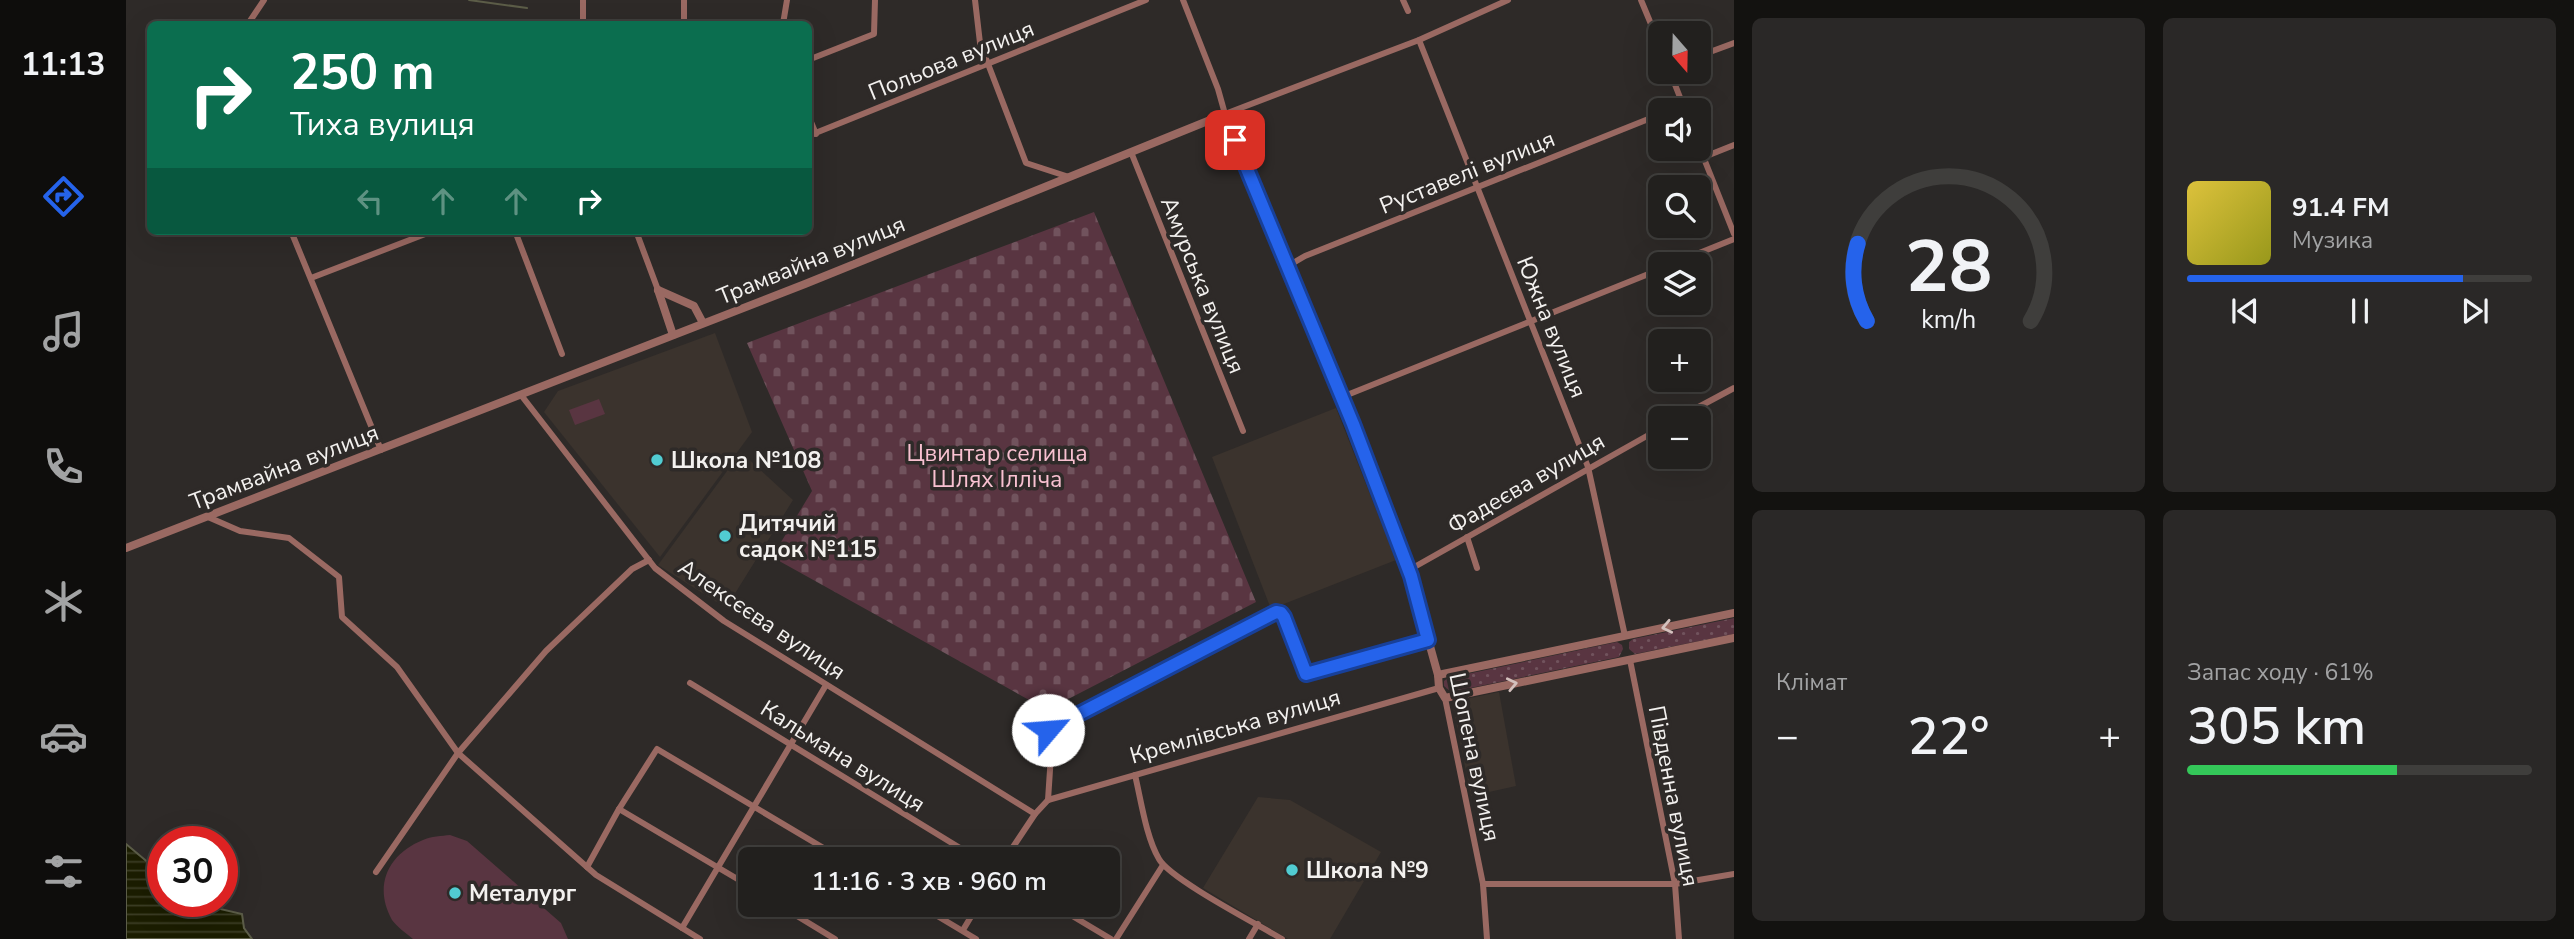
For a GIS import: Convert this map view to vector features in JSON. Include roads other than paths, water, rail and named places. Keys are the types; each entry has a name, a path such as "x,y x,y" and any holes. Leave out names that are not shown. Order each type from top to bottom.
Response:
{"street":[{"path":"250,21 264,0"},
{"path":"583,0 583,21"},
{"path":"683,21 684,0"},
{"path":"784,21 787,0"},
{"path":"812,58 874,34 875,0"},
{"path":"975,0 980,43 986,64 1026,163 1069,177"},
{"name":"Польова вулиця","path":"812,135 1146,0"},
{"name":"Шопена вулиця","path":"1183,0 1218,89 1224,114 1342,397 1409,570 1438,675 1439,688 1445,698 1483,884 1487,939"},
{"path":"1403,0 1408,11"},
{"name":"Трамвайна вулиця","path":"126,548 704,323 1224,114 1419,40 1508,0"},
{"path":"1641,0 1650,21"},
{"name":"Южна вулиця","path":"1419,40 1588,467 1625,636"},
{"path":"1712,51 1734,43"},
{"name":"Руставелі вулиця","path":"1288,266 1305,256 1648,119"},
{"path":"1711,154 1734,145"},
{"name":"Амурська вулиця","path":"1131,152 1244,431"},
{"path":"1699,252 1734,236 1706,161"},
{"path":"293,235 381,450"},
{"path":"311,278 423,235"},
{"path":"516,235 562,355"},
{"path":"638,235 673,335"},
{"path":"1342,397 1648,274"},
{"path":"658,289 694,306 704,323"},
{"path":"1700,406 1734,388"},
{"name":"Алексєєва вулиця","path":"521,395 655,568 724,621 1035,814"},
{"name":"Фадеєва вулиця","path":"1409,570 1648,435"},
{"path":"208,517 240,531 289,538 339,577 342,617 397,667 458,753 596,875 700,939"},
{"path":"1467,537 1477,568"},
{"path":"376,872 458,753 546,651 632,569 649,561"},
{"path":"1013,847 1046,802 1052,740 1048,730 1276,612 1284,617 1306,674 1428,640"},
{"path":"1438,675 1734,613"},
{"path":"1445,698 1734,638"},
{"name":"Південна вулиця","path":"1630,660 1675,884 1679,939"},
{"name":"Кальмана вулиця","path":"690,683 959,847"},
{"path":"682,928 826,685"},
{"name":"Кремлівська вулиця","path":"1046,802 1439,688"},
{"path":"587,867 657,749 822,847"},
{"path":"1135,775 1154,849 1163,865 1187,883 1282,939"},
{"path":"619,809 738,879"},
{"path":"1075,917 1114,939 1163,865"},
{"path":"1483,884 1675,884 1734,874"},
{"path":"799,917 835,939"},
{"path":"940,917 976,939"},
{"path":"962,930 970,917"},
{"path":"1249,939 1258,924"}],"waterway":[{"path":"469,0 527,8"}],"place":[{"name":"Школа №108","path":"657,460"},
{"name":"Дитячий садок №115","path":"725,536"},
{"name":"Школа №9","path":"1292,870"},
{"name":"Металург","path":"455,893"}],"park label":[{"name":"Цвинтар селища Шлях Ілліча","path":"997,466"}]}
